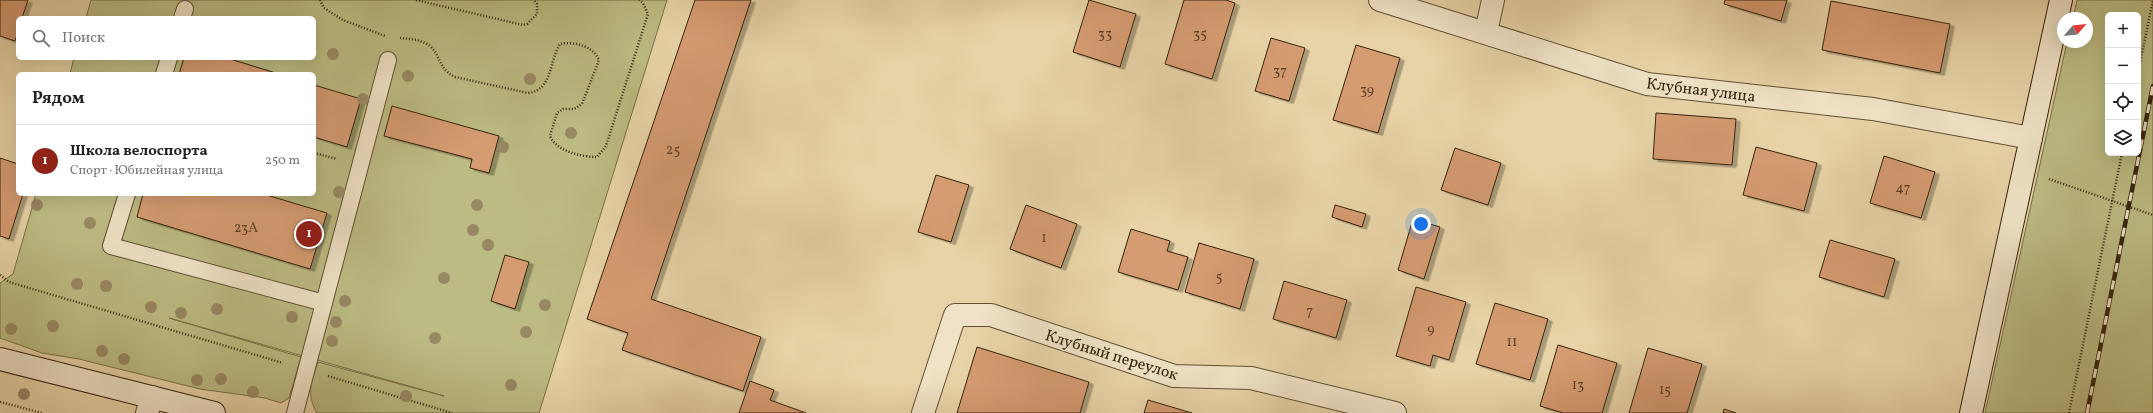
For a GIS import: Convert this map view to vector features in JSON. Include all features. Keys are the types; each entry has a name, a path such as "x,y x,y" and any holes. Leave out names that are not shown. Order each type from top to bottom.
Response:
{"street":[{"name":"Клубная улица","path":"1380,0 1486,32 1647,84 1873,109 2031,138"},
{"path":"1486,32 1493,0"},
{"path":"1971,413 2061,0"},
{"name":"Клубный переулок","path":"924,413 955,315 991,315 1174,376 1251,378 1394,413"},
{"path":"0,359 150,405 214,413"}],"lane":[{"path":"165,72 168,60"},
{"path":"295,413 388,60"},
{"path":"126,196 111,246 324,303"}],"path":[{"path":"320,0 324,8 344,20 388,36"},
{"path":"416,0 523,25 528,24 537,14 537,4 534,0"},
{"path":"395,37 426,43 438,55 445,72 456,77 528,93 534,92 544,86 560,44 568,42 590,49 596,53 598,60 582,104 574,109 563,108 557,113 550,136 552,142 559,148 588,157 597,157 606,146 648,14 643,2 639,0"},
{"path":"2141,58 2153,0"},
{"path":"2069,413 2121,156"},
{"path":"2024,170 2153,215"},
{"path":"0,275 8,282 452,413"},
{"path":"0,402 42,413"}],"shaded area":[{"path":"91,0 667,0 539,413 317,413 312,400 311,388 318,362 444,396 169,318 301,357 289,398 281,403 265,398 200,389 79,359 42,353 0,338 0,283 13,274 35,196 316,196 316,72 70,72 74,60 316,60 316,16 87,16"},
{"path":"2077,0 2153,0 2153,413 1985,413 2066,48 2093,48 2093,12 2074,12"}],"building":[{"path":"0,0 28,0 23,16 16,16 15,41 0,36"},
{"path":"695,0 751,0 651,299 761,337 743,391 622,350 628,333 587,319"},
{"path":"1089,0 1136,14 1120,67 1073,52"},
{"path":"1184,0 1226,0 1235,3 1212,79 1165,64"},
{"path":"1725,0 1787,0 1781,21 1724,4"},
{"path":"1831,1 1950,24 1940,73 1822,50"},
{"path":"1271,38 1305,48 1289,101 1255,91"},
{"path":"1356,45 1400,58 1378,133 1333,120"},
{"path":"183,60 234,60 272,72 180,72"},
{"path":"316,86 361,99 347,147 316,138"},
{"path":"392,106 499,136 489,173 470,168 472,159 384,136"},
{"path":"1656,113 1736,119 1732,165 1653,159"},
{"path":"1756,147 1817,163 1804,211 1743,195"},
{"path":"1455,148 1501,163 1488,205 1441,190"},
{"path":"1884,156 1935,172 1921,218 1870,203"},
{"path":"0,158 16,163 16,196 22,196 9,239 0,236"},
{"path":"936,175 969,185 951,242 918,232"},
{"path":"142,196 270,196 327,213 310,269 137,217"},
{"path":"1026,205 1077,224 1061,268 1010,249"},
{"path":"1335,205 1366,214 1362,227 1332,217"},
{"path":"1413,219 1440,227 1424,279 1398,270"},
{"path":"1131,229 1170,241 1167,251 1188,257 1178,290 1118,272"},
{"path":"1830,240 1895,259 1884,297 1819,277"},
{"path":"1199,243 1254,259 1240,309 1185,292"},
{"path":"505,255 529,262 515,309 491,301"},
{"path":"1284,281 1347,300 1336,338 1273,319"},
{"path":"1416,287 1466,302 1449,360 1433,355 1430,366 1396,356"},
{"path":"1495,303 1548,319 1530,380 1476,364"},
{"path":"1558,345 1617,363 1602,413 1563,413 1540,406"},
{"path":"977,347 1089,382 1080,413 957,413"},
{"path":"1648,348 1702,364 1687,413 1629,413"},
{"path":"750,381 774,390 770,400 806,413 739,413"},
{"path":"1148,400 1192,413 1144,413"},
{"path":"1724,409 1736,413 1723,413"}],"railway":[{"path":"2087,413 2153,86"}],"place":[{"name":"Школа велоспорта","path":"309,234"}]}
